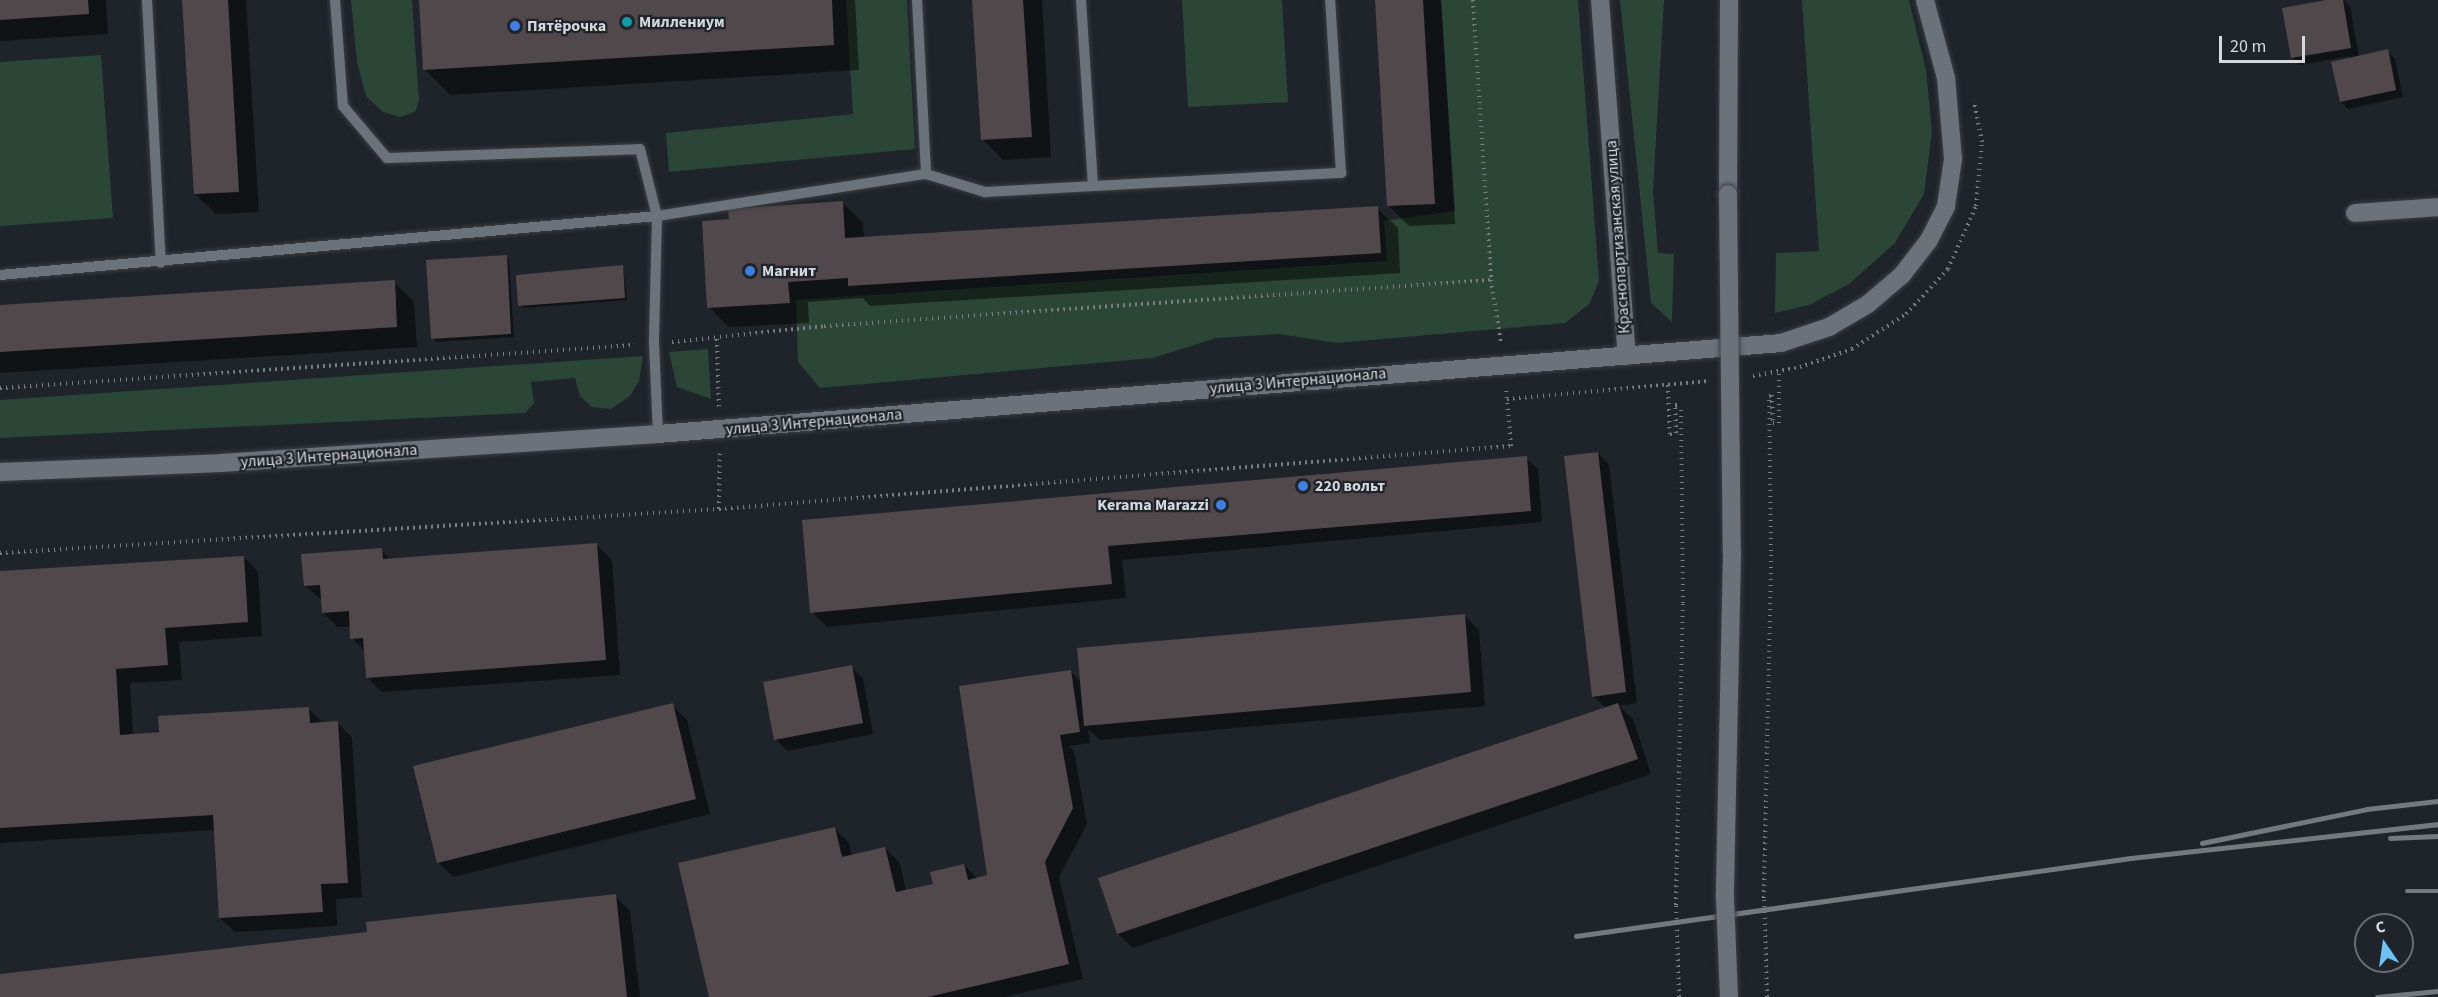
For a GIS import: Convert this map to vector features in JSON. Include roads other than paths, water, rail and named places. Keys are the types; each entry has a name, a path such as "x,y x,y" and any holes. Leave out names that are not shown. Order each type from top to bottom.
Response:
{"main road":[{"name":"Краснопартизанская улица","path":"1600,0 1627,356 1781,343 1829,327 1868,304 1902,275 1929,240 1946,206 1953,159 1946,78 1924,0"},
{"path":"1729,0 1728,194 1732,553 1725,898 1729,997"},
{"path":"2355,213 2438,207"},
{"name":"улица 3 Интернационала","path":"0,472 221,463 658,434 1504,364 1627,356"}],"lane":[{"path":"147,0 160,263"},
{"path":"335,0 343,106 387,158 640,149 657,216 654,343 658,434"},
{"path":"917,0 926,174"},
{"path":"1081,0 1094,186"},
{"path":"0,275 160,263 657,216 926,174 984,192 1341,173 1330,0"}],"railway":[{"path":"2202,843 2367,809 2438,801"},
{"path":"1576,936 2131,858 2438,824"},
{"path":"2390,838 2438,836"},
{"path":"2407,891 2438,891"},
{"path":"2377,997 2438,991"}],"place":[{"name":"Миллениум","path":"627,22"},
{"name":"Пятёрочка","path":"515,26"},
{"name":"Магнит","path":"750,271"},
{"name":"220 вольт","path":"1303,486"},
{"name":"Kerama Marazzi","path":"1221,505"}]}
